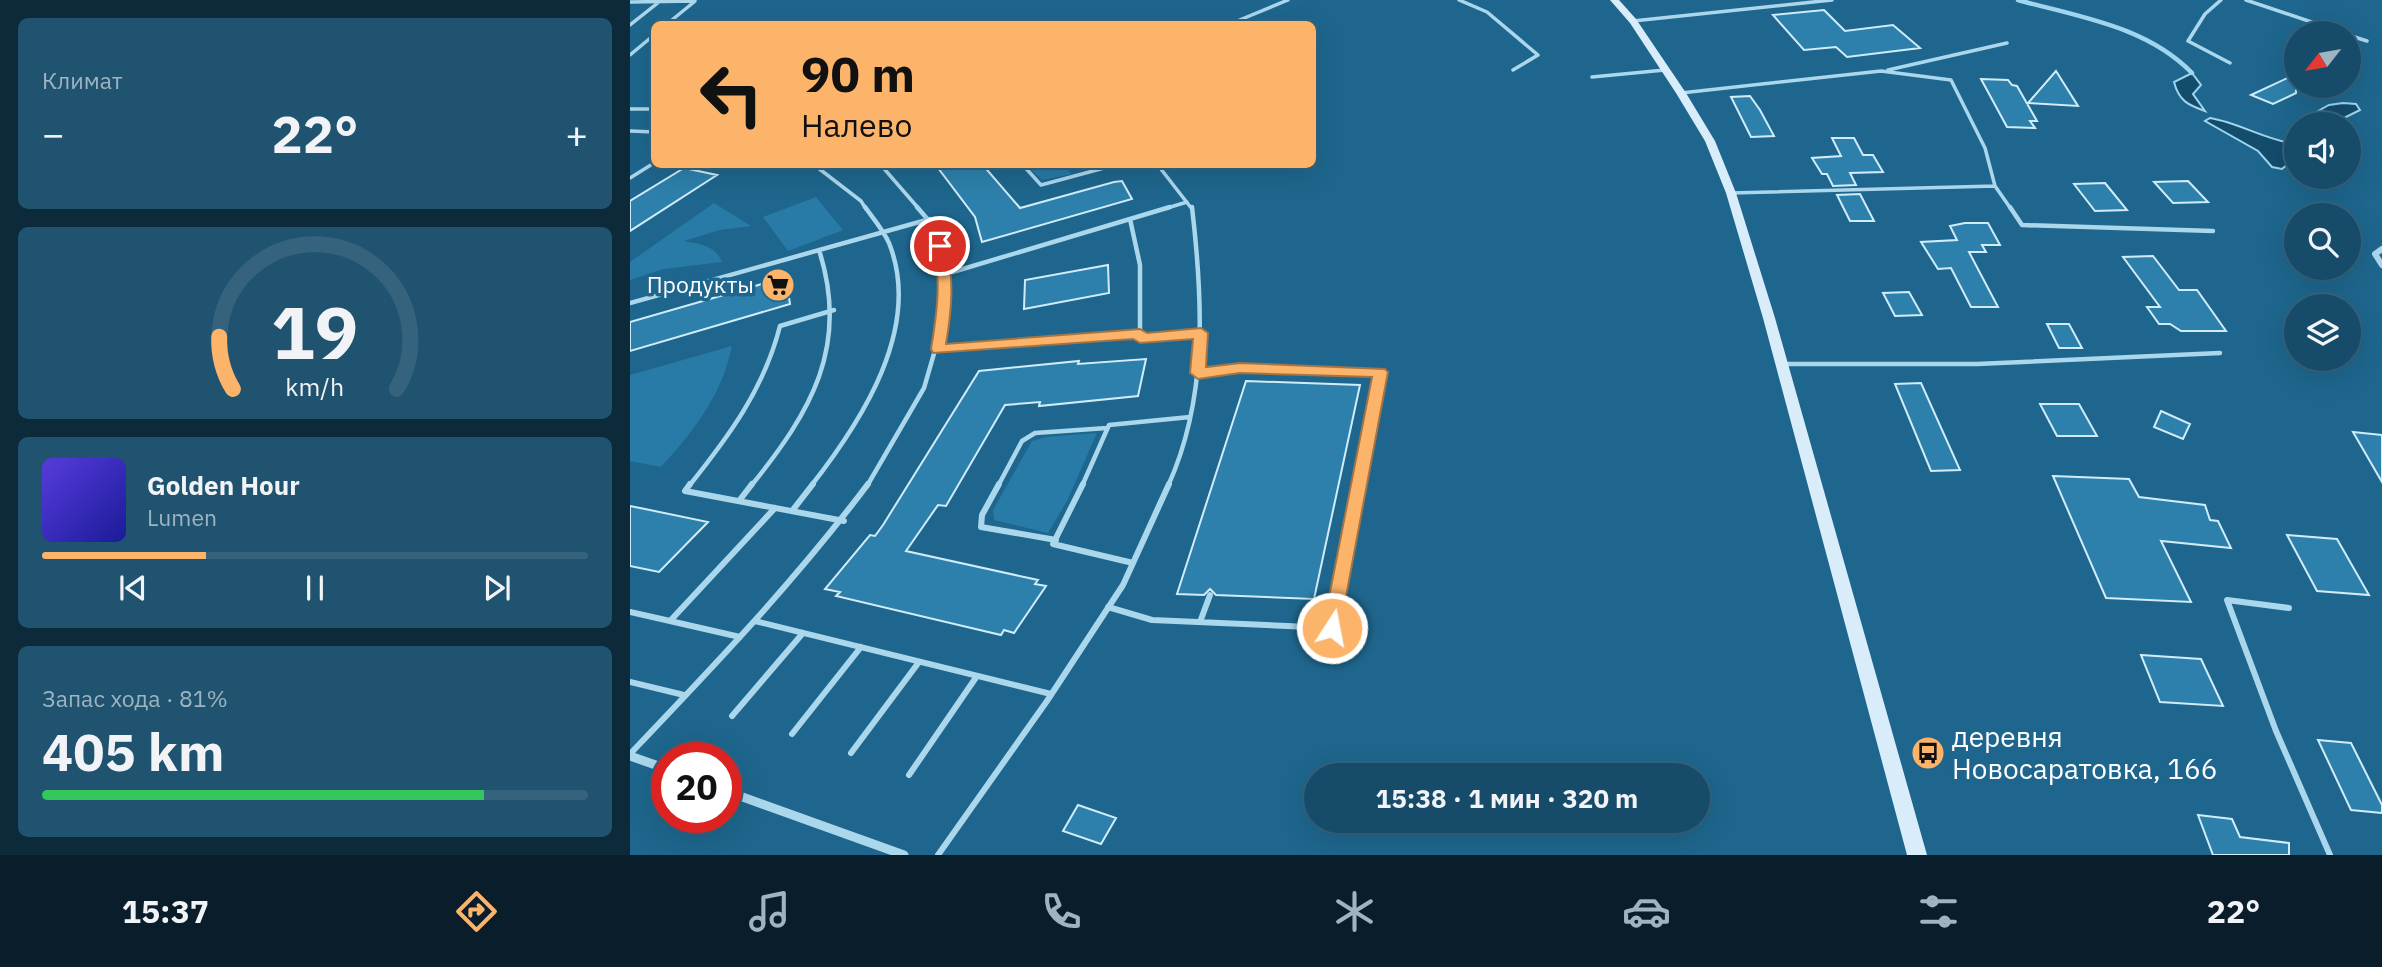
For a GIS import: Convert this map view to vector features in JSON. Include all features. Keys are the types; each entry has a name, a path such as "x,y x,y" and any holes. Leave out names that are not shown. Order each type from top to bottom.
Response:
{"main road":[{"path":"1614,0 1633,21 1681,93 1710,141 1731,193 1917,855"}],"street":[{"path":"2382,249 2375,254 2382,265"},
{"path":"630,755 651,763"},
{"path":"742,797 904,855"}],"lane":[{"path":"1237,21 1288,0"},
{"path":"1459,0 1487,12 1538,55 1513,70"},
{"path":"1633,21 1832,0"},
{"path":"2221,0 2205,14 2188,41 2230,64"},
{"path":"2246,0 2308,21"},
{"path":"630,2 695,1"},
{"path":"671,21 695,1"},
{"path":"630,26 659,2"},
{"path":"630,55 651,38"},
{"path":"2361,39 2367,41"},
{"path":"1681,93 1881,71 2007,43"},
{"path":"1592,77 1666,70"},
{"path":"1881,71 1951,80 1985,148 1995,186 2022,225 2213,231"},
{"path":"630,109 651,109"},
{"path":"630,131 651,132"},
{"path":"630,178 651,165"},
{"path":"792,511 838,454 880,378 890,348 898,289 886,231 863,201 818,168"},
{"path":"630,755 844,521 872,483 909,423 938,349 946,300 946,274 943,255 930,219 910,190 885,168"},
{"path":"1025,168 1041,186 1105,168"},
{"path":"938,855 1051,694 1108,607 1133,563 1184,451 1198,373 1201,284 1192,207 1160,168"},
{"path":"1731,193 1995,186"},
{"path":"946,274 1188,202"},
{"path":"630,303 930,219"},
{"path":"1130,219 1140,265 1140,338 1201,333"},
{"path":"738,501 776,453 808,401 827,353 834,310 831,281 819,250"},
{"path":"834,310 780,326 776,346 750,407 729,438 685,491 844,521"},
{"path":"938,349 1140,334"},
{"path":"1781,364 1976,364 2220,353"},
{"path":"1108,607 1152,620 1332,628 1380,372 1240,368 1198,373"},
{"path":"1056,540 981,527 982,515 1022,440 1035,433 1107,428 1109,425 1190,417"},
{"path":"1107,428 1096,459 1053,544 1133,563"},
{"path":"670,621 775,508"},
{"path":"1200,622 1209,595"},
{"path":"2289,608 2227,600 2276,731 2330,855"},
{"path":"630,612 740,636"},
{"path":"755,621 1051,694"},
{"path":"732,716 803,633"},
{"path":"792,734 861,647"},
{"path":"851,753 919,662"},
{"path":"909,775 977,676"},
{"path":"630,682 684,695"}],"shaded area":[{"path":"2192,73 2201,85 2193,94 2205,111 2185,101 2176,88 2174,82"},
{"path":"2356,104 2360,110 2316,112 2329,105"},
{"path":"2210,118 2284,141 2284,167 2272,167 2258,151 2205,121"},
{"path":"1029,168 1065,168 1072,174 1042,180"},
{"path":"816,197 843,230 788,251 763,217"},
{"path":"714,203 751,226 720,230 684,241 711,249 722,262 664,269 630,280 630,262"},
{"path":"732,346 714,396 695,426 661,467 630,461 630,375"},
{"path":"1097,433 1067,501 1048,533 994,520 993,510 1032,441 1046,437"}],"building":[{"path":"1824,10 1845,31 1893,25 1920,48 1847,57 1836,47 1804,50 1773,15"},
{"path":"2056,71 2078,106 2028,103"},
{"path":"1981,79 2008,80 2017,86 2037,121 2030,121 2035,128 2007,127"},
{"path":"2284,80 2286,98 2273,104 2251,95"},
{"path":"1750,96 1774,136 1751,137 1731,97"},
{"path":"1832,138 1854,138 1863,155 1873,155 1883,172 1850,173 1856,185 1833,186 1827,174 1822,174 1812,158 1841,156"},
{"path":"684,168 717,175 630,231 630,201"},
{"path":"938,168 985,168 1020,208 1122,181 1132,199 982,242 975,217"},
{"path":"2188,181 2208,202 2173,203 2154,182"},
{"path":"2105,183 2127,210 2095,211 2074,184"},
{"path":"1860,194 1874,221 1850,221 1837,195"},
{"path":"1988,223 2000,245 1982,245 1986,252 1969,252 1998,307 1971,307 1951,268 1938,269 1921,242 1957,240 1950,226"},
{"path":"2153,256 2179,290 2197,290 2226,331 2181,331 2170,324 2159,324 2147,307 2160,307 2123,257"},
{"path":"1108,265 1109,293 1024,309 1025,280"},
{"path":"786,277 790,304 630,351 630,322"},
{"path":"1909,292 1922,315 1895,316 1883,293"},
{"path":"2047,324 2069,324 2082,348 2059,348"},
{"path":"1146,359 1138,396 1039,406 1040,402 1005,405 946,506 938,505 906,551 1038,580 1035,584 1046,586 1014,633 1004,630 1001,635 836,596 840,592 825,589 870,535 875,536 883,525 979,371 1079,361 1078,364"},
{"path":"1246,381 1360,385 1314,599 1216,595 1210,589 1204,595 1177,594"},
{"path":"1921,383 1960,470 1931,471 1895,384"},
{"path":"2040,404 2079,404 2097,436 2057,436"},
{"path":"2161,411 2190,424 2183,439 2154,427"},
{"path":"2353,432 2382,435 2382,482"},
{"path":"2053,476 2129,479 2139,497 2205,505 2210,520 2218,521 2231,548 2161,541 2191,602 2106,598"},
{"path":"630,506 708,522 659,572 630,566"},
{"path":"2287,535 2337,539 2369,595 2317,591"},
{"path":"2141,655 2201,659 2223,706 2160,702"},
{"path":"2318,740 2351,743 2382,805 2382,813 2351,810"},
{"path":"1078,805 1116,818 1101,844 1063,831"},
{"path":"2198,815 2232,819 2240,837 2289,843 2289,855 2213,855"}],"waterway":[{"path":"2018,0 2088,18 2133,34 2174,57 2192,73"}],"place":[{"name":"Продукты","path":"778,285"},
{"name":"деревня Новосаратовка, 166","path":"1928,753"}],"route":[{"path":"940,246 946,276 946,300 938,349 1140,334 1140,338 1201,333 1198,373 1240,368 1380,372 1332,628"}]}
